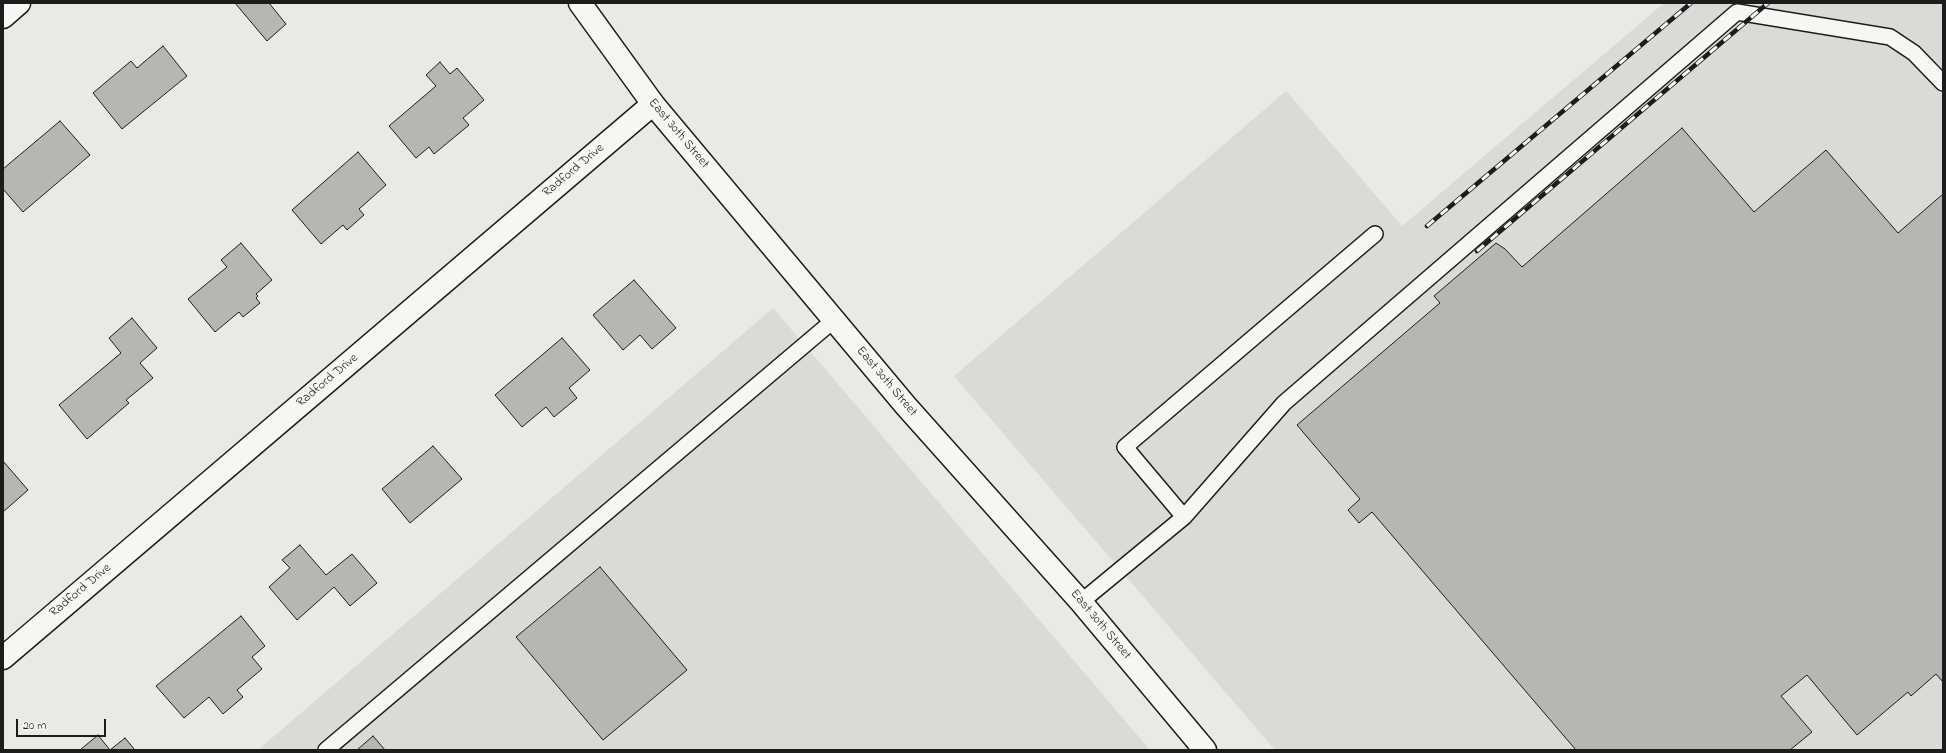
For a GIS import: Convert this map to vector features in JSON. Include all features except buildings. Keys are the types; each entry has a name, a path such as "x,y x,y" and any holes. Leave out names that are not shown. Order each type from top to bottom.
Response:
{"main road":[{"path":"3,17 19,3"},
{"name":"East 30th Street","path":"580,3 653,104 906,406 1081,602 1205,750"},
{"name":"Radford Drive","path":"3,658 653,104"}],"lane":[{"path":"1081,602 1184,516 1284,403 1737,12 1890,37 1914,53 1943,83"},
{"path":"1184,516 1125,447 1375,234"},
{"path":"326,750 834,320"}],"shaded area":[{"path":"1664,3 1943,3 1943,750 1275,750 954,376 1286,91 1402,226"},
{"path":"773,308 1150,750 258,750"}],"railway":[{"path":"1427,226 1691,3"},
{"path":"1477,251 1768,3"}]}
